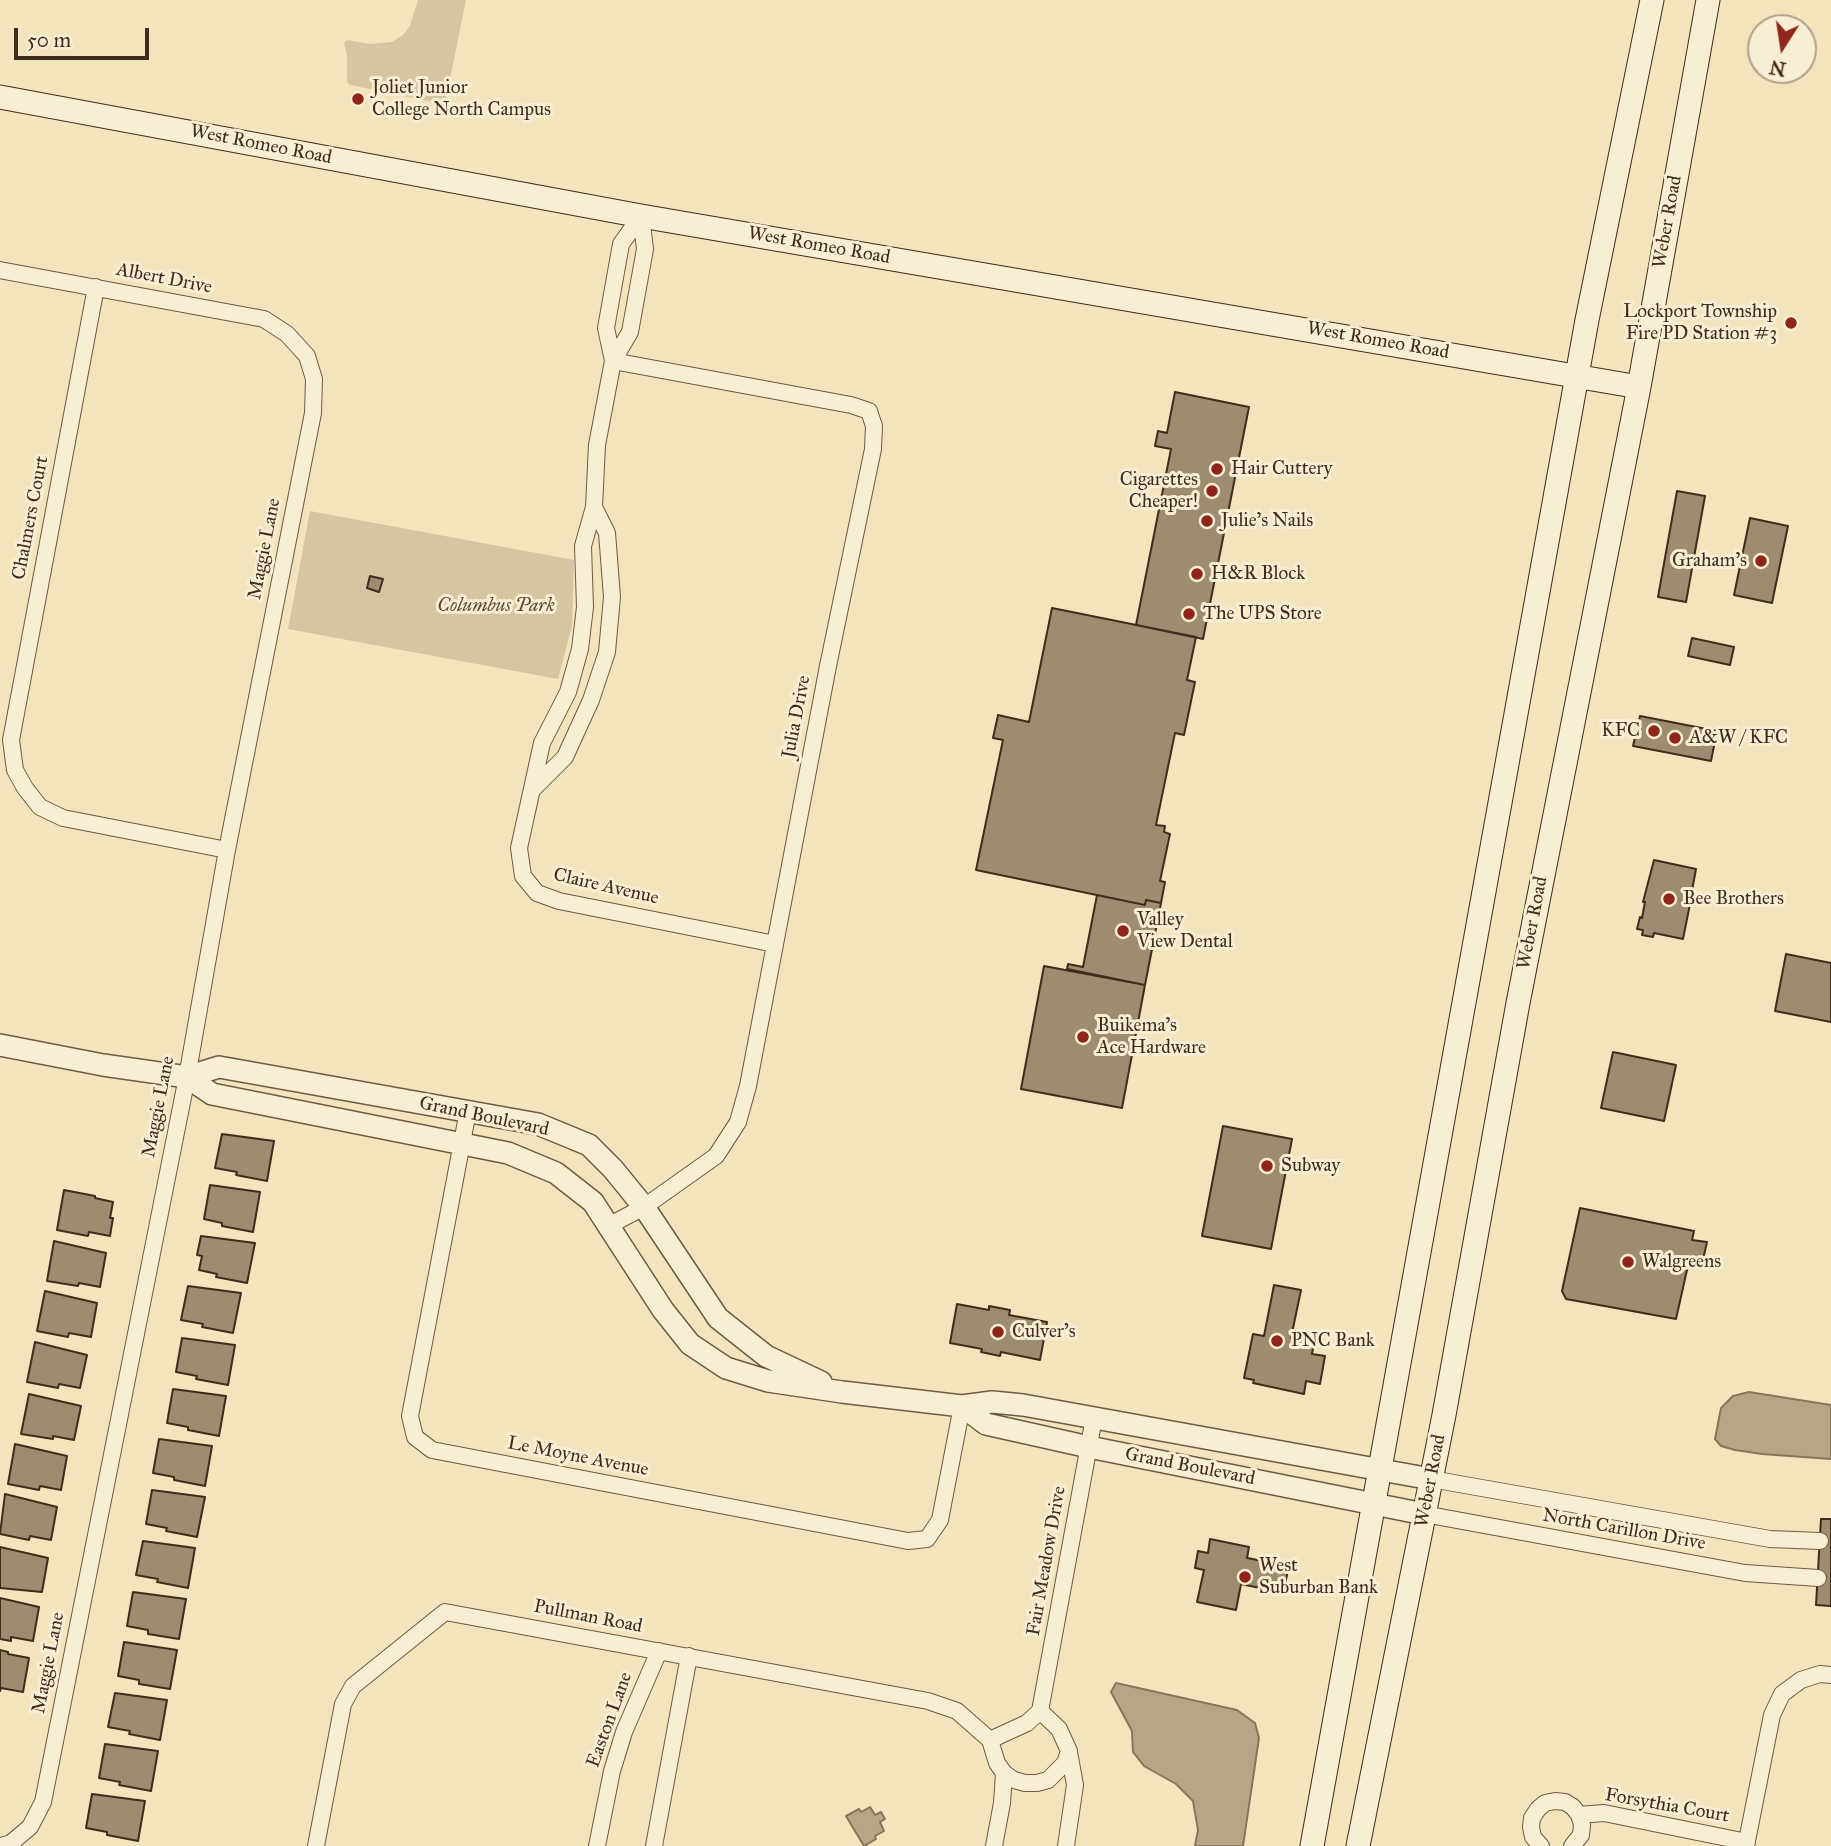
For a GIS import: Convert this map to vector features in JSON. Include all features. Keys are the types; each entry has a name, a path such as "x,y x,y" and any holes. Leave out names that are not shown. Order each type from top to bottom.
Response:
{"main road":[{"path":"1312,1846 1577,375 1652,0"},
{"name":"Weber Road","path":"1358,1846 1431,1479 1518,1003 1639,387 1708,0"},
{"name":"West Romeo Road","path":"0,96 641,216 1639,387"}],"street":[{"name":"Claire Avenue","path":"641,216 621,244 606,328 612,361 597,445 594,507 583,546 585,607 580,649 568,692 542,743 519,848 523,876 537,893 559,901 775,944"},
{"name":"Claire Avenue","path":"612,361 630,332 645,249 641,216"},
{"name":"Albert Drive","path":"0,270 264,319 287,334 307,356"},
{"name":"Chalmers Court","path":"96,287 11,740 15,770 24,788 40,807 63,818 228,850"},
{"name":"Maggie Lane","path":"1,1846 10,1843 30,1827 43,1802 187,1077 313,413 314,379 307,356"},
{"name":"Julia Drive","path":"608,1226 644,1207 716,1156 738,1122 748,1086 828,666 873,449 874,426 869,411 851,405 612,361"},
{"name":"Claire Avenue","path":"534,788 565,757 591,700 607,652 612,597 607,533 594,507"},
{"name":"Grand Boulevard","path":"0,1045 103,1065 187,1077 219,1068 538,1124 589,1145 644,1207 718,1318 766,1356 842,1392"},
{"name":"Grand Boulevard","path":"187,1077 212,1094 508,1153 556,1173 593,1202 663,1310 690,1344 726,1368 768,1381 842,1392 962,1406 992,1402 1023,1405 1431,1479"},
{"name":"Le Moyne Avenue","path":"468,1111 410,1416 415,1437 432,1450 908,1541 927,1539 940,1520 962,1406"},
{"name":"Grand Boulevard","path":"962,1406 986,1424 1424,1514"},
{"name":"Fair Meadow Drive","path":"1040,1711 1094,1418"},
{"name":"North Carillon Drive","path":"1431,1479 1770,1539 1820,1541"},
{"name":"North Carillon Drive","path":"1424,1514 1745,1573 1818,1578"},
{"name":"Pullman Road","path":"316,1846 343,1704 353,1686 445,1612 928,1701 957,1711 989,1741"},
{"name":"Easton Lane","path":"597,1846 612,1771 624,1732 659,1651"},
{"path":"654,1846 689,1656"},
{"path":"1746,1844 1772,1715 1782,1694 1801,1680 1820,1674 1831,1675"},
{"path":"1066,1846 1075,1785 1069,1751 1059,1729 1040,1711 1020,1728 989,1741 1004,1773 1025,1783 1048,1780 1065,1763 1069,1751"},
{"path":"994,1846 1004,1773"},
{"name":"Forsythia Court","path":"1541,1846 1531,1828 1532,1818 1545,1803 1555,1801 1565,1802 1579,1815 1581,1835 1572,1846"},
{"name":"Forsythia Court","path":"1579,1815 1604,1813 1746,1844"}],"green space":[{"path":"418,0 466,0 446,98 434,102 350,85 347,82 347,54 344,43 347,40 370,44 392,42 410,26"},
{"name":"Columbus Park","path":"310,511 574,560 572,626 558,679 288,629"}],"shaded area":[{"path":"1749,1392 1831,1405 1831,1459 1762,1454 1721,1446 1715,1439 1721,1408 1733,1396"},
{"path":"1116,1683 1237,1710 1255,1723 1259,1738 1243,1846 1195,1846 1198,1830 1193,1801 1176,1784 1144,1766 1133,1752 1132,1731 1111,1692"},
{"path":"870,1807 875,1815 881,1812 885,1819 880,1822 884,1831 864,1846 846,1816"}],"building":[{"path":"1175,392 1249,407 1203,639 1136,625 1171,449 1155,446 1158,431 1167,433"},
{"path":"1677,491 1705,496 1686,602 1658,597"},
{"name":"Graham's","path":"1750,518 1788,526 1772,603 1734,595"},
{"path":"370,576 383,579 379,592 367,588"},
{"path":"1052,608 1196,637 1187,680 1195,682 1184,735 1175,733 1156,825 1165,826 1164,832 1170,834 1160,881 1165,882 1161,903 1146,900 1145,905 976,870 1003,740 993,738 998,715 1029,722"},
{"path":"1692,638 1734,647 1730,665 1688,656"},
{"name":"A&W / KFC","path":"1640,716 1717,731 1711,761 1633,746"},
{"name":"Bee Brothers","path":"1654,860 1696,869 1691,896 1696,897 1695,905 1690,904 1683,939 1654,933 1653,937 1642,935 1643,930 1637,929 1640,917 1642,918 1643,902"},
{"name":"Valley View Dental","path":"1097,895 1145,905 1146,900 1161,903 1145,985 1067,969 1068,964 1083,967"},
{"path":"1786,954 1831,963 1831,1022 1775,1011"},
{"name":"Buikema's Ace Hardware","path":"1044,966 1145,985 1122,1108 1021,1089"},
{"path":"1613,1052 1676,1065 1664,1121 1601,1108"},
{"path":"1223,1126 1292,1139 1271,1249 1202,1236"},
{"path":"222,1134 274,1141 267,1181 215,1168"},
{"path":"210,1185 260,1192 253,1232 222,1226 222,1223 204,1219"},
{"path":"64,1190 113,1202 110,1236 89,1232 88,1236 57,1230"},
{"name":"Walgreens","path":"1580,1208 1694,1231 1692,1240 1707,1242 1702,1264 1689,1261 1676,1319 1566,1299 1562,1291"},
{"path":"201,1236 255,1243 247,1283 216,1277 217,1274 199,1270 202,1256 197,1255"},
{"path":"54,1241 106,1253 100,1287 47,1281"},
{"name":"PNC Bank","path":"1274,1285 1301,1290 1291,1338 1314,1343 1312,1354 1325,1356 1320,1384 1306,1381 1304,1394 1253,1383 1254,1380 1244,1378 1253,1334 1264,1336"},
{"path":"188,1286 241,1293 233,1333 181,1320"},
{"path":"45,1291 97,1303 91,1337 69,1333 68,1337 37,1331"},
{"name":"Culver's","path":"957,1304 989,1310 989,1306 1010,1310 1009,1315 1047,1322 1040,1360 1001,1352 1000,1356 981,1352 982,1349 950,1343"},
{"path":"182,1338 235,1345 228,1385 176,1372"},
{"path":"35,1342 87,1355 80,1388 59,1384 58,1388 27,1382"},
{"path":"173,1389 226,1396 219,1436 167,1423"},
{"path":"29,1394 81,1406 74,1440 21,1434"},
{"path":"159,1439 212,1446 205,1486 153,1473"},
{"path":"15,1444 67,1456 61,1490 40,1486 39,1490 8,1484"},
{"path":"152,1490 205,1497 197,1537 146,1524"},
{"path":"5,1494 57,1507 51,1540 30,1536 29,1540 0,1534"},
{"path":"1821,1519 1831,1519 1831,1606 1816,1605"},
{"name":"West Suburban Bank","path":"1210,1539 1249,1547 1247,1558 1289,1566 1283,1593 1241,1584 1236,1610 1197,1602 1204,1570 1195,1568 1198,1551 1208,1553"},
{"path":"143,1541 195,1548 188,1588 136,1575"},
{"path":"0,1547 48,1558 42,1592 0,1588"},
{"path":"133,1592 186,1599 179,1639 148,1634 148,1630 127,1626"},
{"path":"0,1598 39,1607 33,1641 11,1637 11,1641 0,1639"},
{"path":"124,1642 177,1650 170,1689 139,1684 139,1680 118,1676"},
{"path":"0,1650 29,1658 23,1692 1,1688 0,1691"},
{"path":"115,1693 167,1700 160,1740 108,1727"},
{"path":"105,1744 158,1751 151,1791 99,1778"},
{"path":"92,1794 145,1801 138,1841 86,1828"}],"place":[{"name":"Joliet Junior College North Campus","path":"358,99"},
{"name":"Lockport Township Fire PD Station #3","path":"1791,323"},
{"name":"Hair Cuttery","path":"1217,469"},
{"name":"Cigarettes Cheaper!","path":"1212,491"},
{"name":"Julie's Nails","path":"1207,521"},
{"name":"Graham's","path":"1761,561"},
{"name":"H&R Block","path":"1197,574"},
{"name":"The UPS Store","path":"1189,614"},
{"name":"KFC","path":"1654,731"},
{"name":"A&W / KFC","path":"1675,738"},
{"name":"Bee Brothers","path":"1669,899"},
{"name":"Valley View Dental","path":"1123,931"},
{"name":"Buikema's Ace Hardware","path":"1083,1037"},
{"name":"Subway","path":"1267,1166"},
{"name":"Walgreens","path":"1628,1262"},
{"name":"Culver's","path":"998,1332"},
{"name":"PNC Bank","path":"1277,1341"},
{"name":"West Suburban Bank","path":"1245,1577"}]}
